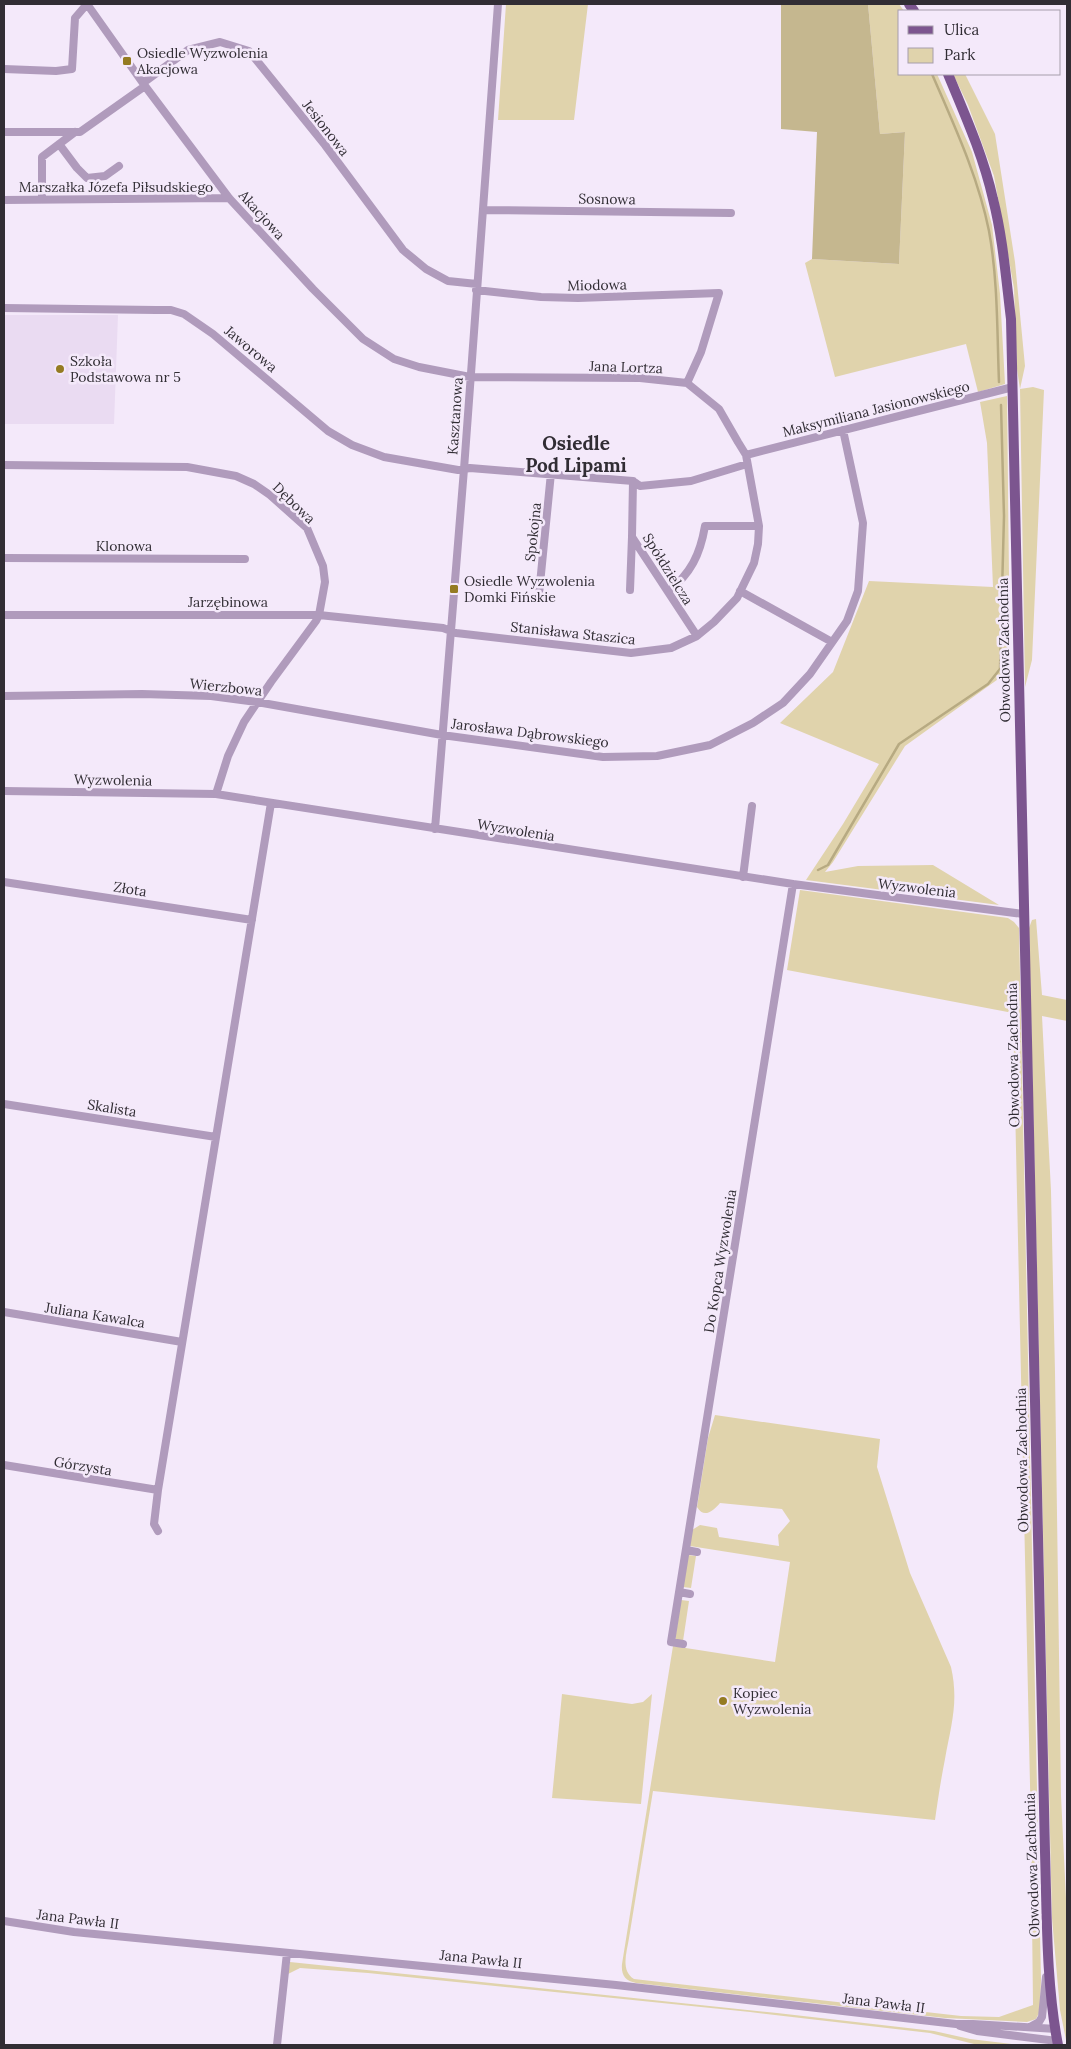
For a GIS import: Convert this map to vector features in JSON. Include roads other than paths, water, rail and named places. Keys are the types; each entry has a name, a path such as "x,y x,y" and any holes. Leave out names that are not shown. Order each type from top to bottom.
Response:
{"main road":[{"name":"Obwodowa Zachodnia","path":"948,75 977,142 994,199 1012,319 1023,914 1048,1945 1058,2043"}],"street":[{"path":"4,69 56,71 72,69 76,18 87,4"},
{"name":"Akacjowa","path":"87,4 229,198 313,289 363,339 394,359 419,367 470,376"},
{"name":"Kasztanowa","path":"435,829 464,469 498,4"},
{"name":"Jesionowa","path":"42,200 42,157 75,132 80,132 188,50 220,42 249,51 324,145 403,250 426,269 448,282 477,287"},
{"path":"4,132 75,132"},
{"path":"59,144 87,178 105,176 119,166"},
{"name":"Marszałka Józefa Piłsudskiego","path":"4,200 229,198"},
{"name":"Sosnowa","path":"483,210 731,212"},
{"name":"Miodowa","path":"477,287 541,297 578,298 719,293 701,352 687,383"},
{"name":"Jaworowa","path":"4,308 170,310 184,314 213,334 328,430 352,445 384,457 458,470 464,469"},
{"name":"Jana Lortza","path":"470,376 640,378 687,383"},
{"path":"687,383 719,409 746,455"},
{"name":"Maksymiliana Jasionowskiego","path":"746,455 1013,387"},
{"name":"Jarosława Dąbrowskiego","path":"442,735 603,757 657,756 710,745 753,723 783,703 810,674 847,621 858,591 863,523 843,430"},
{"name":"Stanisława Staszica","path":"451,631 631,653 671,648 697,636 714,622 737,598 754,563 758,544 758,526 746,455"},
{"path":"464,469 551,473 633,481 640,486 692,481 747,464"},
{"name":"Dębowa","path":"4,465 187,467 236,476 254,484 270,495 307,528 323,566 325,582 320,615 244,722 228,756 216,794"},
{"name":"Spokojna","path":"539,594 551,473"},
{"name":"Spółdzielcza","path":"633,481 632,537 697,636"},
{"path":"668,592 683,580 693,564 702,546 705,526 758,526"},
{"path":"630,590 632,537"},
{"name":"Klonowa","path":"4,558 245,559"},
{"path":"740,591 832,642"},
{"name":"Jarzębinowa","path":"4,615 320,615 443,628 451,631"},
{"name":"Wierzbowa","path":"4,696 142,694 212,696 257,702 442,735"},
{"name":"Wyzwolenia","path":"4,790 216,794 743,877 1023,914"},
{"path":"158,1531 154,1524 158,1490 270,803"},
{"path":"743,877 752,806"},
{"name":"Złota","path":"4,882 252,920"},
{"name":"Do Kopca Wyzwolenia","path":"683,1644 671,1642 793,884"},
{"name":"Skalista","path":"4,1104 216,1137"},
{"name":"Juliana Kawalca","path":"4,1312 182,1342"},
{"name":"Górzysta","path":"4,1465 158,1490"},
{"path":"686,1550 697,1552"},
{"path":"679,1592 690,1594"},
{"name":"Jana Pawła II","path":"4,1921 59,1930 616,1985 956,2024 1056,2029"},
{"path":"1028,2028 1039,2022 1044,2012 1048,1945"},
{"path":"277,2045 287,1953"},
{"name":"Jana Pawła II","path":"956,2024 977,2031 1058,2043"}],"waterway":[{"path":"932,75 979,190 989,231 996,287 999,382"},
{"path":"818,870 828,865 899,744 988,684 1000,669 1004,516 1001,405"}],"place":[{"name":"Osiedle Wyzwolenia Akacjowa","path":"127,61"},
{"name":"Szkoła Podstawowa nr 5","path":"60,369"},
{"name":"Osiedle Wyzwolenia Domki Fińskie","path":"454,589"},
{"name":"Kopiec Wyzwolenia","path":"723,1701"}],"district":[{"name":"Osiedle Pod Lipami","path":"576,454"}]}
